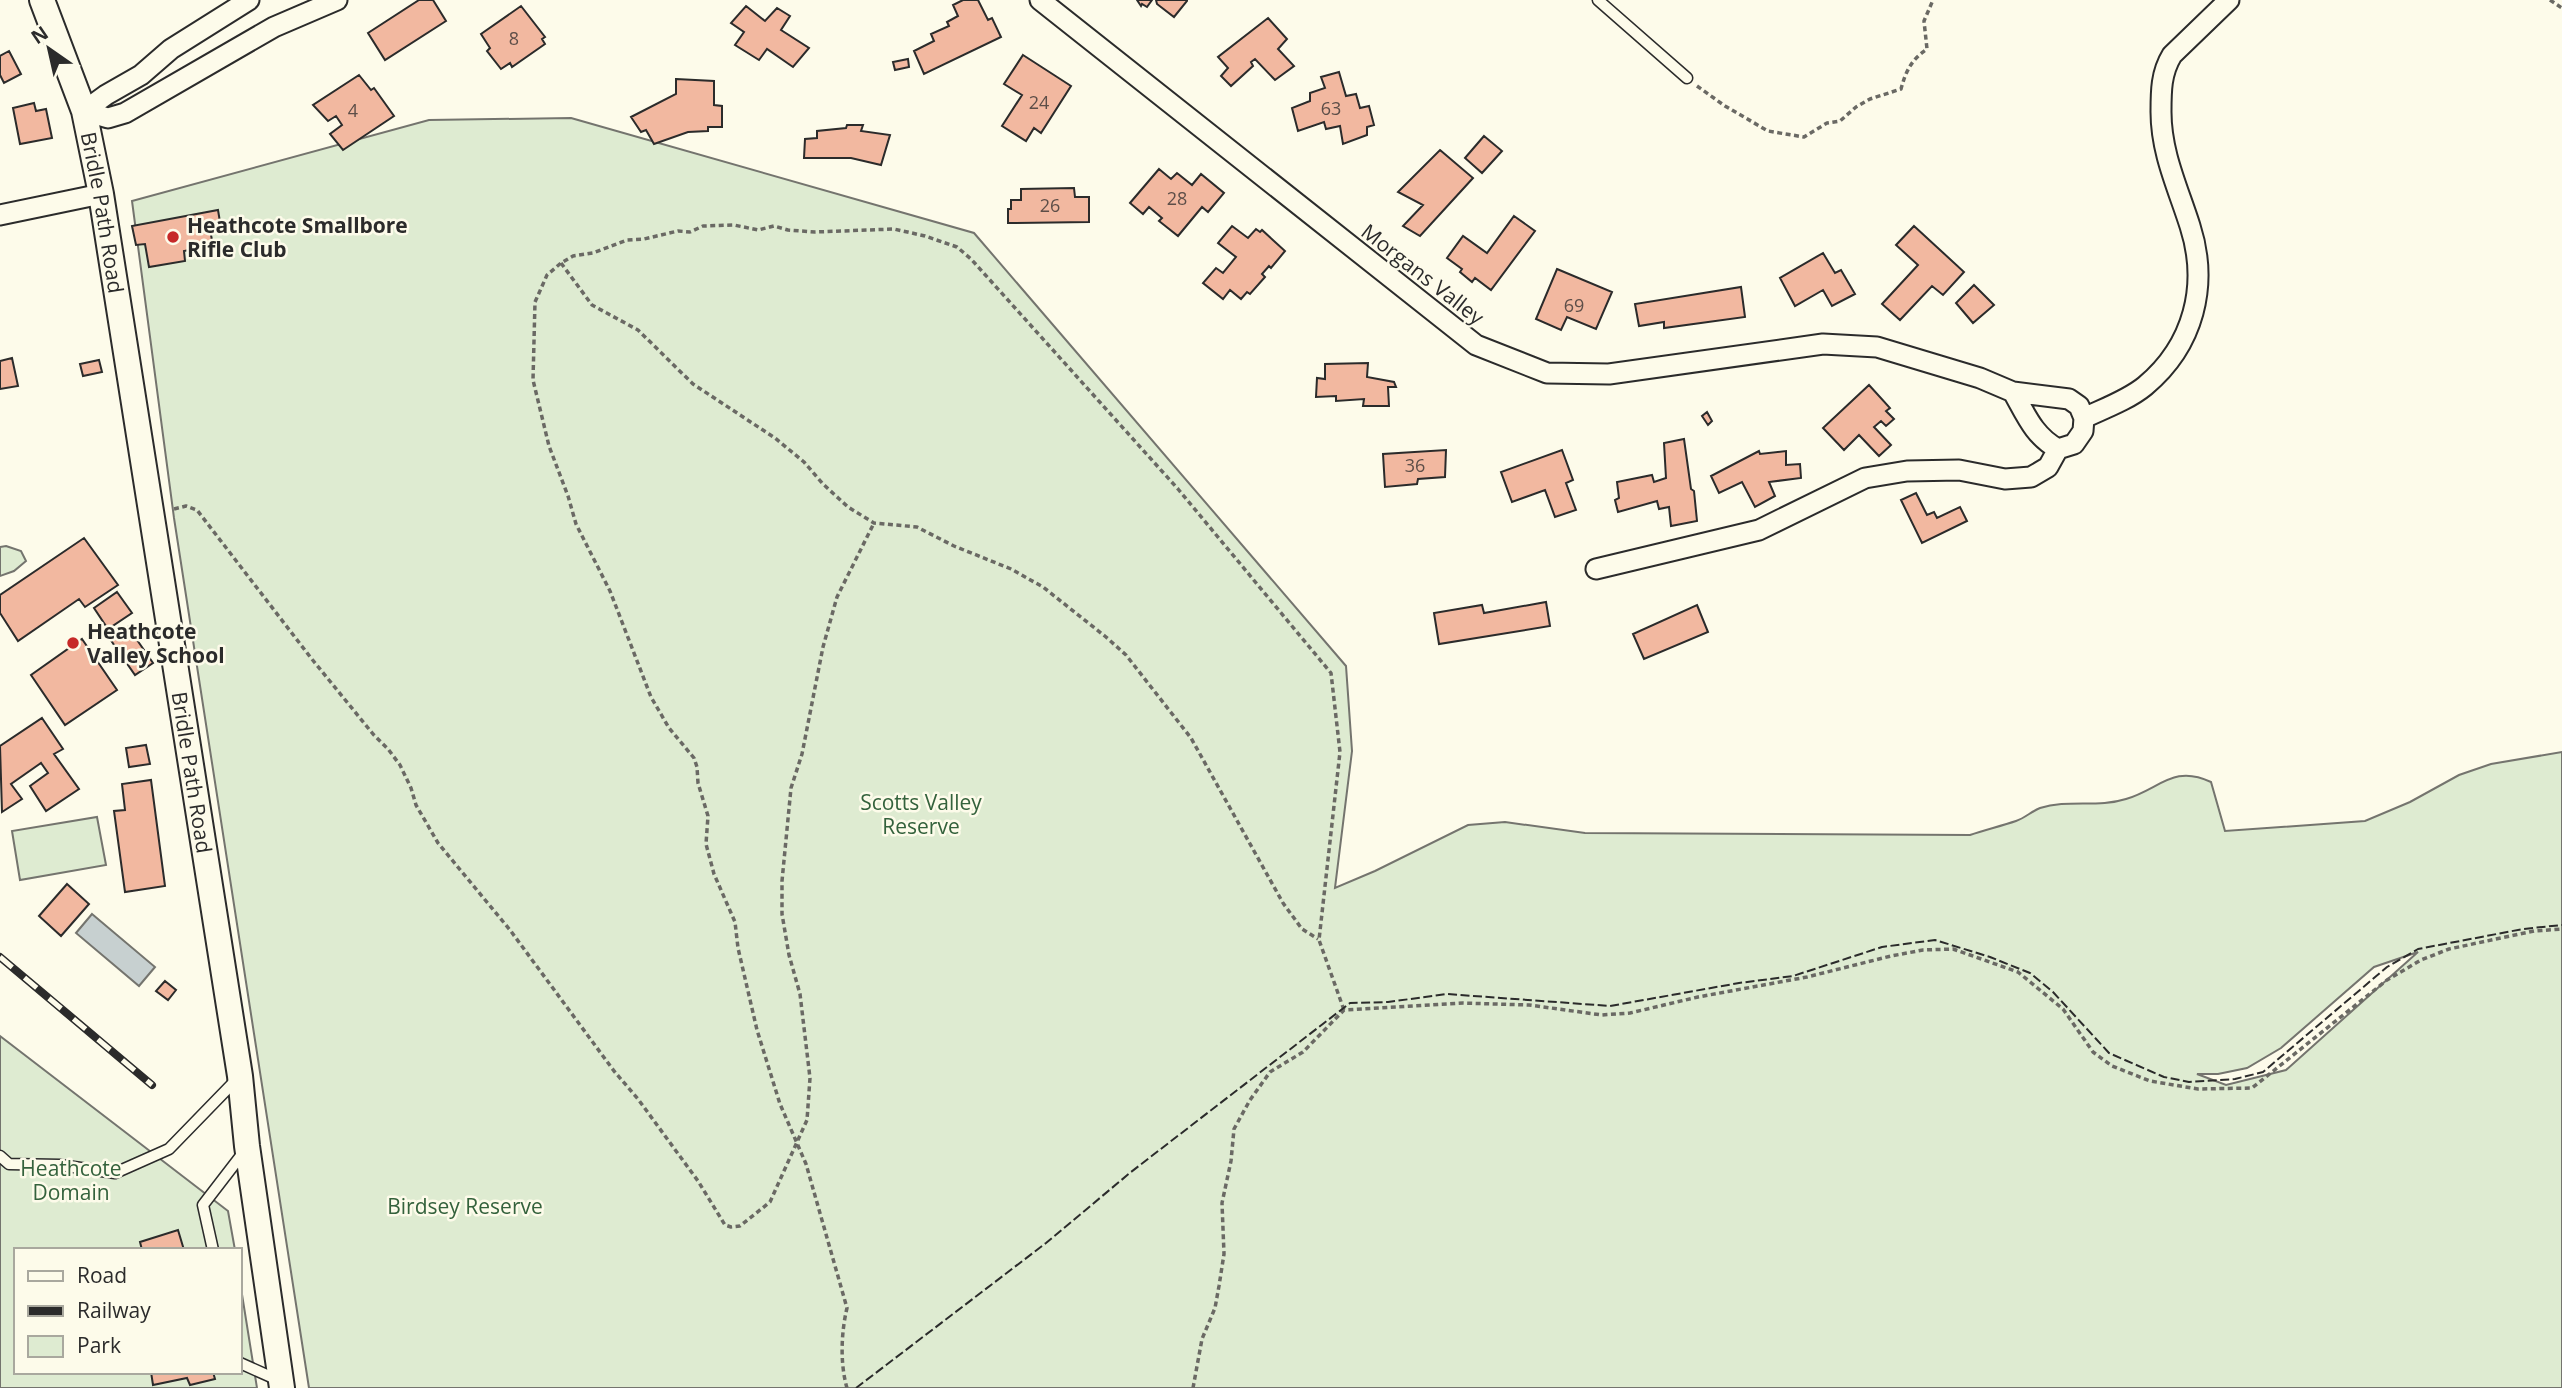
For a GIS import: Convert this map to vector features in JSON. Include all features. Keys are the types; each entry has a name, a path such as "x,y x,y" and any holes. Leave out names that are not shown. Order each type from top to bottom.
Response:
{"street":[{"name":"Bridle Path Road","path":"42,0 84,111 101,194 240,1076 247,1146 282,1385"},
{"path":"84,111 106,94 141,75 171,49 249,0"},
{"path":"84,111 108,118 125,113 274,27 337,0"},
{"name":"Morgans Valley","path":"1040,0 1476,345 1547,373 1609,374 1823,344 1877,347 1980,378 2013,392 2069,399 2079,406 2084,418"},
{"path":"1595,569 1759,530 1865,478 1907,471 1959,470 2005,479 2031,477 2048,467 2058,449 2074,444 2084,431 2084,418 2145,386 2182,344 2193,317 2199,282 2196,248 2166,154 2161,124 2161,87 2166,65 2172,55 2229,0"},
{"path":"157,61 170,87"},
{"path":"0,215 101,194"},
{"path":"2013,392 2034,431 2045,442 2058,449"}],"lane":[{"path":"1598,0 1686,78"},
{"path":"0,1156 9,1164 60,1165 115,1173 169,1149 240,1076"},
{"path":"214,1248 203,1205 247,1146"},
{"path":"242,1364 282,1385"}],"path":[{"path":"1686,78 1725,106 1768,131 1804,137 1827,123 1840,121 1870,99 1901,89 1906,71 1914,57 1927,49 1924,21 1933,0"},
{"path":"2550,0 2562,8"},
{"path":"847,1388 843,1373 843,1322 846,1308 806,1164 780,1104 757,1030 738,948 736,922 714,874 706,844 708,816 698,783 697,767 694,758 669,727 651,697 617,605 576,524 549,446 533,380 535,302 547,275 561,263 573,256 593,253 627,240 678,231 691,232 703,226 717,225 758,230 774,226 814,232 894,229 957,247 971,259 1178,489 1331,673 1340,752 1319,940 1343,1010"},
{"path":"561,263 592,305 638,330 692,384 775,438 804,462 848,507 874,523 917,527 954,546 1011,569 1063,603 1126,655 1191,738 1283,903 1301,929 1319,940"},
{"path":"166,512 186,506 197,510 311,658 373,734 388,748 400,765 411,788 415,805 438,843 510,930 614,1072 639,1099 698,1181 725,1225 731,1227 740,1226 770,1202 807,1120 810,1078 800,993 789,955 782,914 790,788 802,754 823,647 837,597 874,523"},
{"path":"1193,1388 1202,1339 1215,1308 1219,1286 1224,1254 1222,1203 1231,1161 1234,1129 1270,1072 1303,1052 1343,1010 1463,1003 1529,1004 1602,1014 1630,1013 1698,996 1807,977 1892,956 1923,950 1953,949 2018,972 2063,1009 2094,1052 2112,1066 2150,1082 2198,1089 2252,1088 2387,980 2421,960 2449,949 2535,931 2562,929"}],"green space":[{"name":"Scotts Valley Reserve","path":"571,118 974,233 1346,666 1352,751 1335,888 1468,825 1505,822 1585,833 1970,835 2016,821 2040,808 2061,804 2115,802 2138,795 2167,780 2186,776 2211,782 2225,831 2365,821 2410,802 2459,775 2491,764 2562,752 2562,1388 309,1388 174,518 132,201 429,120","holes":["2418,952 2286,1070 2226,1085 2197,1074 2218,1074 2247,1068 2281,1048 2374,967"]},
{"path":"6,546 21,551 26,561 14,571 0,576 0,547"},
{"path":"97,817 106,865 20,880 12,831"},
{"name":"Heathcote Domain","path":"0,1036 228,1211 235,1248 14,1248 14,1374 242,1374 242,1294 257,1388 0,1388"}],"shaded area":[{"path":"92,914 155,967 139,986 76,933"}],"building":[{"path":"419,0 433,0 446,21 385,60 368,33"},
{"path":"963,0 978,0 988,20 992,18 1001,37 924,74 914,51 934,41 931,34 949,26 947,22 958,16 953,5"},
{"path":"1137,0 1152,0 1147,7 1142,4 1141,6"},
{"path":"1156,0 1187,1 1174,17 1157,4"},
{"path":"521,6 545,37 542,39 545,44 512,67 510,63 501,69 487,51 490,48 481,34"},
{"path":"746,6 765,21 777,8 790,16 781,30 809,48 793,67 767,49 759,60 735,45 744,32 731,23"},
{"path":"1268,18 1287,39 1278,49 1294,66 1275,80 1255,59 1251,62 1253,66 1231,86 1221,76 1228,68 1218,57"},
{"path":"9,51 21,74 4,83 0,75 0,56"},
{"path":"1023,55 1071,86 1041,133 1034,128 1026,141 1002,126 1022,95 1004,84"},
{"path":"908,59 909,67 895,70 893,62"},
{"path":"1339,72 1346,96 1356,94 1360,108 1369,106 1374,125 1367,127 1367,135 1343,144 1340,126 1326,129 1324,122 1298,131 1292,108 1310,101 1310,93 1325,88 1321,77"},
{"path":"359,75 371,90 374,88 394,116 343,150 330,134 342,125 336,116 328,121 313,105"},
{"path":"676,79 714,81 714,105 722,106 722,127 688,132 654,144 646,130 641,132 631,117 676,94"},
{"path":"34,103 36,111 46,109 52,138 20,144 13,108"},
{"path":"847,125 863,125 861,131 890,135 881,165 851,158 804,158 805,139 817,138 817,131 846,128"},
{"path":"1484,136 1502,151 1482,173 1465,158"},
{"path":"1440,150 1473,178 1420,236 1403,226 1423,205 1398,192"},
{"path":"1159,169 1171,179 1177,173 1192,185 1201,174 1224,193 1208,212 1202,207 1178,236 1159,221 1162,218 1149,207 1143,214 1130,203"},
{"path":"1074,188 1075,197 1089,197 1089,222 1008,223 1011,200 1021,200 1021,189"},
{"name":"Heathcote Smallbore Rifle Club","path":"218,210 221,228 210,230 213,245 184,251 185,261 149,267 145,244 136,245 132,226"},
{"path":"1514,216 1535,231 1491,290 1475,278 1472,282 1460,272 1462,269 1447,258 1463,236 1487,253"},
{"path":"1232,226 1248,238 1256,229 1260,232 1262,230 1285,251 1271,268 1269,266 1262,274 1265,277 1250,294 1247,292 1241,299 1230,290 1223,299 1203,283 1216,268 1223,273 1236,257 1218,243"},
{"path":"1914,226 1964,272 1943,295 1932,286 1900,320 1882,304 1918,265 1896,245"},
{"path":"1823,253 1835,273 1841,270 1855,294 1832,306 1823,290 1795,306 1780,278"},
{"path":"1557,269 1612,292 1596,329 1567,317 1561,330 1536,319"},
{"path":"1974,285 1994,305 1973,323 1956,303"},
{"path":"1741,287 1745,317 1664,328 1664,322 1639,326 1635,304"},
{"path":"12,358 18,386 0,389 0,361"},
{"path":"99,360 102,372 83,376 80,364"},
{"path":"1368,363 1367,377 1394,382 1396,387 1388,387 1389,406 1363,406 1364,399 1336,401 1336,396 1316,397 1317,378 1325,379 1325,364"},
{"path":"1869,385 1890,408 1886,411 1894,419 1886,426 1881,421 1874,427 1891,445 1879,456 1859,435 1844,450 1823,428"},
{"path":"1707,412 1712,421 1708,425 1702,416"},
{"path":"1684,439 1697,521 1671,526 1669,507 1659,509 1657,501 1618,512 1615,500 1619,498 1617,482 1652,475 1654,482 1666,478 1664,443"},
{"path":"1446,450 1445,477 1418,479 1417,484 1385,487 1383,454"},
{"path":"1562,450 1573,480 1566,483 1576,510 1555,517 1545,490 1512,502 1501,472"},
{"path":"1759,451 1760,454 1786,451 1786,465 1800,464 1801,478 1769,482 1775,496 1755,507 1742,482 1719,493 1711,476"},
{"path":"1916,493 1927,515 1934,512 1937,518 1960,507 1967,521 1922,543 1901,500"},
{"path":"84,538 118,585 85,607 79,599 18,641 0,613 0,595"},
{"path":"117,592 132,613 108,629 94,608"},
{"path":"1546,602 1550,626 1439,644 1434,613 1482,605 1484,613"},
{"path":"1697,605 1708,632 1644,659 1633,634"},
{"path":"128,627 153,663 135,675 110,639"},
{"path":"82,639 117,690 65,725 31,675"},
{"path":"42,718 63,749 54,754 79,789 46,811 30,786 48,773 41,763 11,784 22,799 2,812 0,746"},
{"path":"146,745 150,764 129,767 126,748"},
{"path":"151,780 165,886 125,892 114,811 125,810 122,784"},
{"path":"67,884 89,904 61,936 39,916"},
{"path":"165,981 176,990 168,1000 156,991"},
{"path":"178,1230 183,1248 142,1248 140,1242"},
{"path":"151,1374 214,1374 215,1379 190,1385 187,1378 153,1385"}],"railway":[{"path":"0,957 152,1085"}],"fence":[{"path":"856,1388 1046,1243 1131,1172 1350,1003 1388,1002 1447,994 1610,1006 1793,976 1882,947 1935,940 2030,973 2053,992 2109,1053 2164,1077 2189,1082 2235,1079 2263,1072 2387,967 2418,949 2523,929 2562,925"}],"place":[{"name":"Heathcote Smallbore Rifle Club","path":"173,237"},
{"name":"Heathcote Valley School","path":"73,643"}],"park label":[{"name":"Birdsey Reserve","path":"465,1206"}]}
